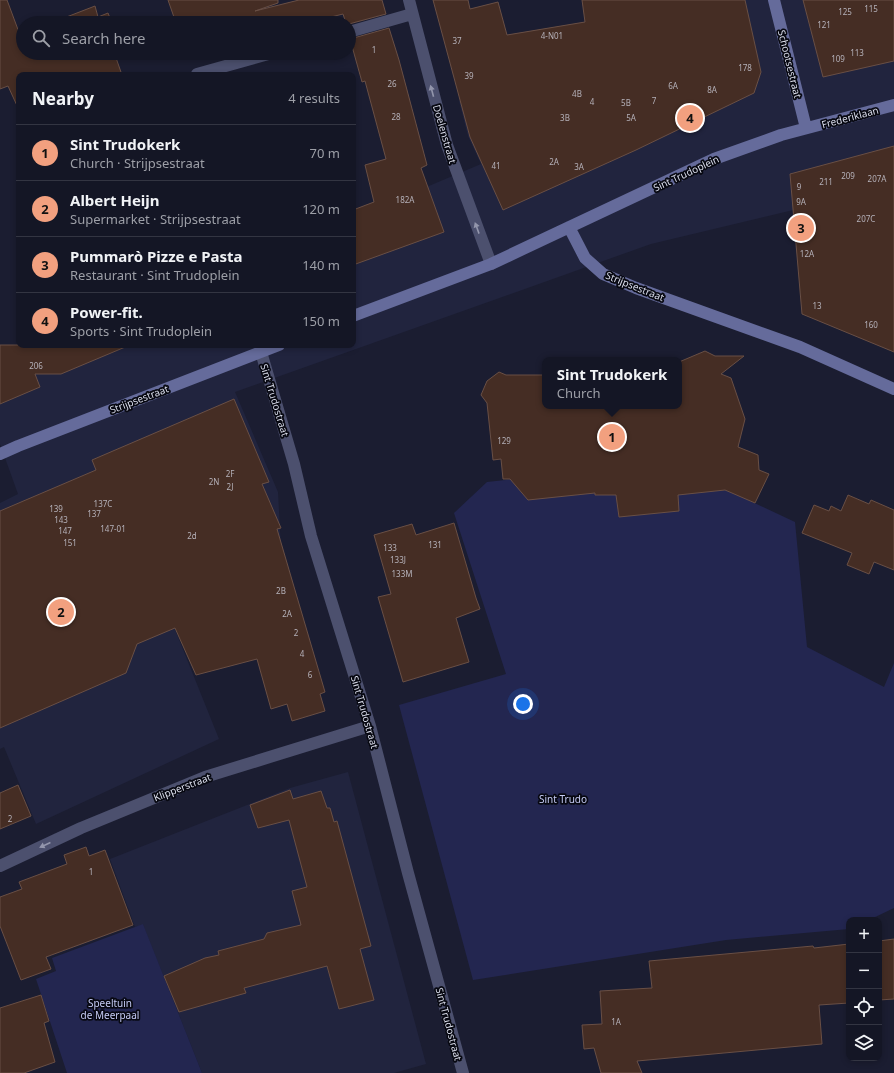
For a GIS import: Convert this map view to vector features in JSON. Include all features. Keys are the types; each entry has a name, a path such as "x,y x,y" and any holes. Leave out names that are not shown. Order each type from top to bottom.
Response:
{"street":[{"name":"Doelenstraat","path":"408,0 446,145 490,264"},
{"name":"Schootsestraat","path":"774,0 806,128"},
{"path":"356,30 412,14"},
{"path":"204,72 247,60"},
{"name":"Frederiklaan","path":"806,128 894,105"},
{"name":"Sint Trudoplein","path":"569,227 714,159 781,134 806,128"},
{"path":"356,315 490,264 569,227"},
{"name":"Strijpsestraat","path":"569,227 585,258 603,274 636,288 800,347 894,389"},
{"name":"Strijpsestraat","path":"0,454 271,348"},
{"name":"Sint Trudostraat","path":"261,352 294,464 311,536 370,726 408,873 463,1073"},
{"name":"Klipperstraat","path":"0,866 81,828 205,777 370,726"}],"shaded area":[{"path":"703,0 894,0 894,183 839,199 651,244 235,392 278,492 281,549 174,627 219,739 36,824 4,747 0,749 0,503 18,494 0,444 0,356 20,348 356,348 356,217 481,164 468,136 459,101 497,91"},
{"path":"348,772 426,1064 394,1073 202,1073 143,925 135,927 110,859 290,788"}],"green space":[{"name":"Sint Trudo","path":"714,475 716,491 751,487 746,499 795,522 807,647 884,687 894,663 894,908 875,917 846,917 846,929 726,940 473,980 399,705 506,674 454,513 487,482 523,478 522,493 524,495 558,497 558,494 578,495 578,493 616,488 619,517 679,511 677,483"},
{"name":"Speeltuin de Meerpaal","path":"143,924 202,1073 67,1073 36,979 56,971 52,958"}],"building":[{"path":"0,0 7,0 16,24 16,60 117,60 121,72 16,72 16,103 8,86 0,89"},
{"path":"168,0 278,0 278,3 255,11 299,0 382,0 386,14 356,22 356,16 344,16 343,14 335,16 174,16"},
{"path":"433,0 468,0 470,9 498,2 507,35 585,22 582,0 745,0 761,72 754,93 636,150 503,210 470,137"},
{"path":"803,0 894,0 894,61 823,77"},
{"path":"95,6 98,16 69,16"},
{"path":"108,13 109,16 100,16"},
{"path":"389,28 427,165 421,168 444,232 356,264 356,209 374,202 365,165 386,159 365,81 362,82 356,60 356,37"},
{"path":"894,146 894,352 802,314 790,174"},
{"path":"0,345 16,345 16,348 123,348 61,374 35,374 40,387 0,404"},
{"path":"705,351 715,356 744,356 721,374 731,378 745,419 738,447 758,455 759,470 769,474 755,503 725,490 678,495 679,511 619,517 616,495 595,495 595,493 528,500 510,479 503,479 501,459 493,460 487,403 481,395 487,381 499,372 506,375 542,375 542,409 682,409 682,361"},
{"path":"234,399 269,482 262,484 281,528 277,529 325,692 320,694 325,711 292,721 287,704 271,709 257,659 196,675 175,628 137,644 126,673 0,728 0,511 96,470 92,460"},
{"path":"848,495 869,504 871,500 894,510 894,570 874,562 869,574 847,565 852,553 802,533 814,505 829,511 831,506 841,511"},
{"path":"454,523 480,609 456,618 469,662 403,682 378,597 391,594 374,535 412,524 416,535"},
{"path":"18,785 31,816 0,829 0,793"},
{"path":"290,790 293,799 321,791 327,808 330,808 334,822 337,821 371,946 360,949 374,1000 339,1009 327,966 244,988 246,993 179,1012 164,976 205,958 219,955 218,951 264,939 267,933 301,925 292,891 307,887 289,820 258,828 250,805"},
{"path":"86,847 89,856 105,850 133,925 46,957 51,969 21,980 0,926 0,897 22,889 19,882 67,864 64,855"},
{"path":"894,939 894,999 882,1000 882,941"},
{"path":"846,944 846,1003 819,1005 822,1044 637,1061 642,1073 601,1073 594,1048 584,1049 582,1025 602,1024 600,991 652,988 649,961 813,946 814,948"},
{"path":"41,995 49,1021 44,1023 55,1062 24,1073 0,1073 0,1008"}],"place":[{"name":"Power-fit.","path":"690,118"},
{"name":"Pummarò Pizze e Pasta","path":"801,228"},
{"name":"Sint Trudokerk","path":"612,437"},
{"name":"Albert Heijn","path":"61,612"}]}
